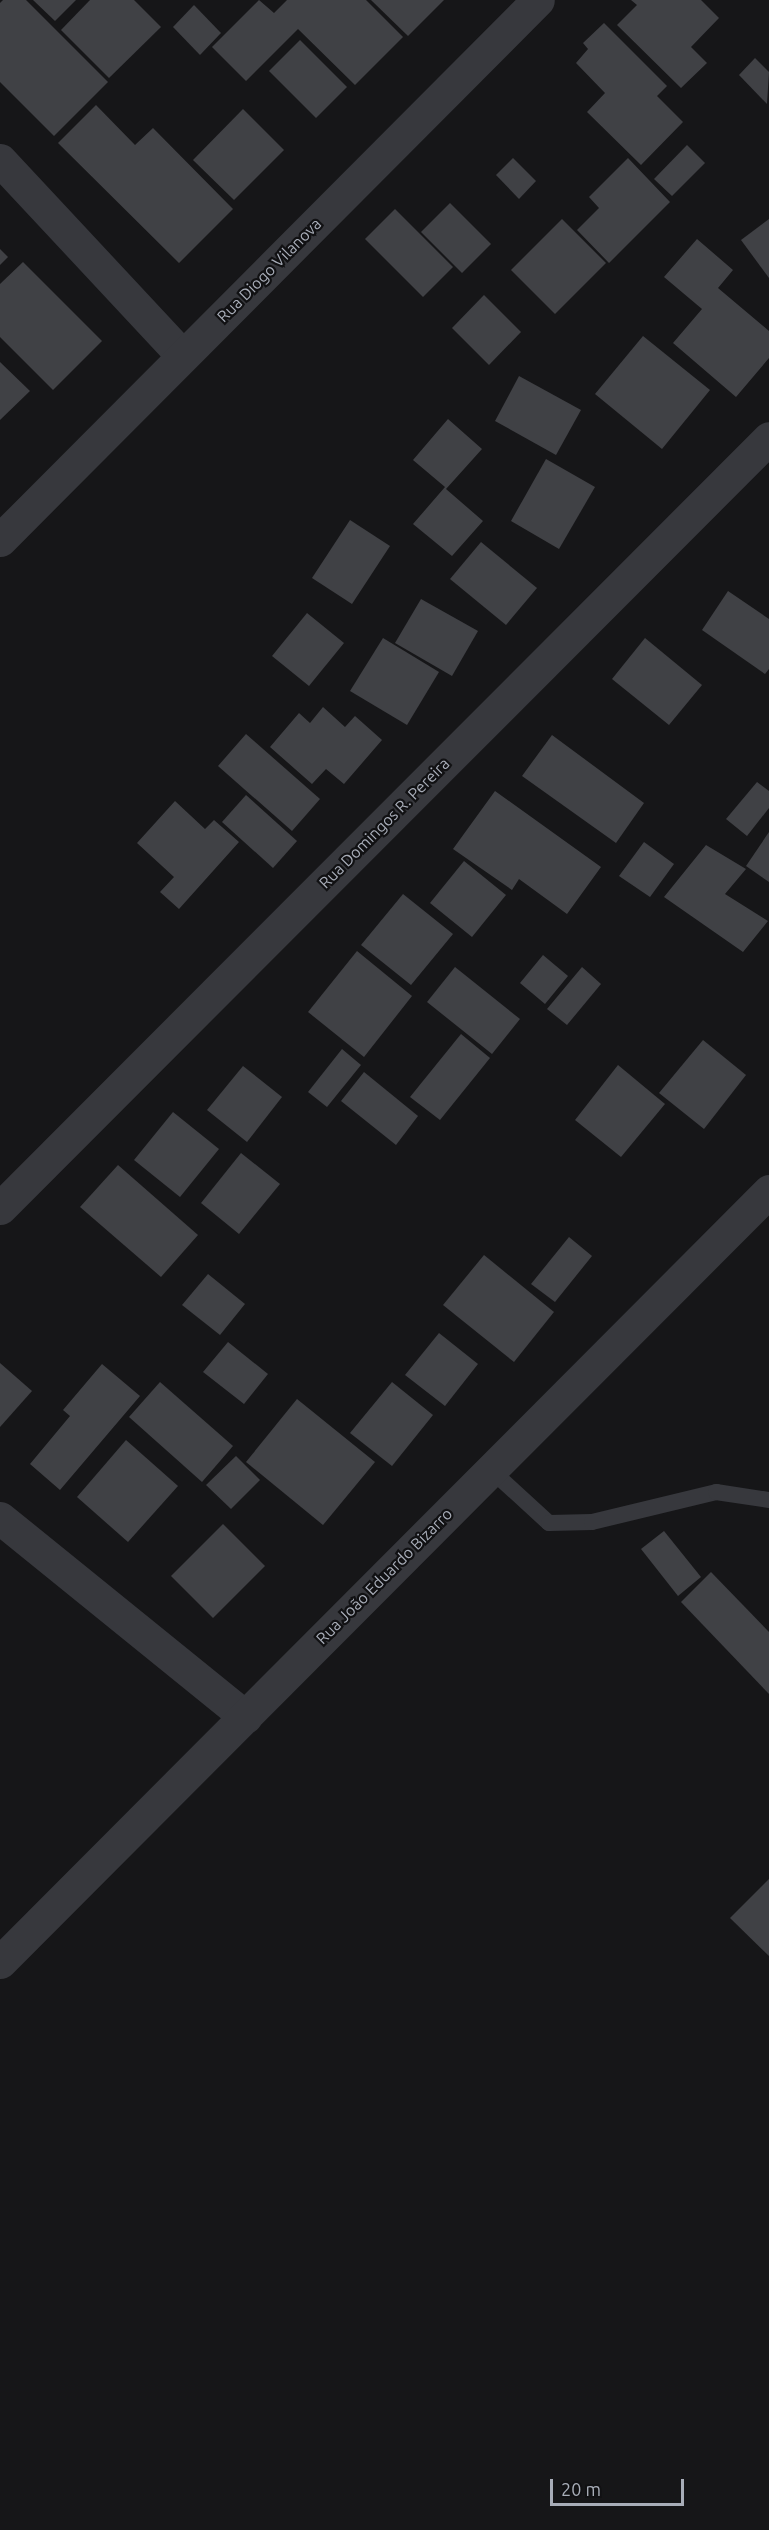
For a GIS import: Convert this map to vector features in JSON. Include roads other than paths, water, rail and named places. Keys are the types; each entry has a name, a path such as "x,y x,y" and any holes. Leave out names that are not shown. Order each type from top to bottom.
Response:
{"street":[{"name":"Rua Diogo Vilanova","path":"0,540 538,0"},
{"path":"0,160 183,356"},
{"name":"Rua Domingos R. Pereira","path":"0,1208 769,438"},
{"name":"Rua João Eduardo Bizarro","path":"0,1962 769,1191"},
{"path":"0,1518 246,1717"}],"lane":[{"path":"490,1469 549,1523 592,1522 716,1492 769,1500"}]}
